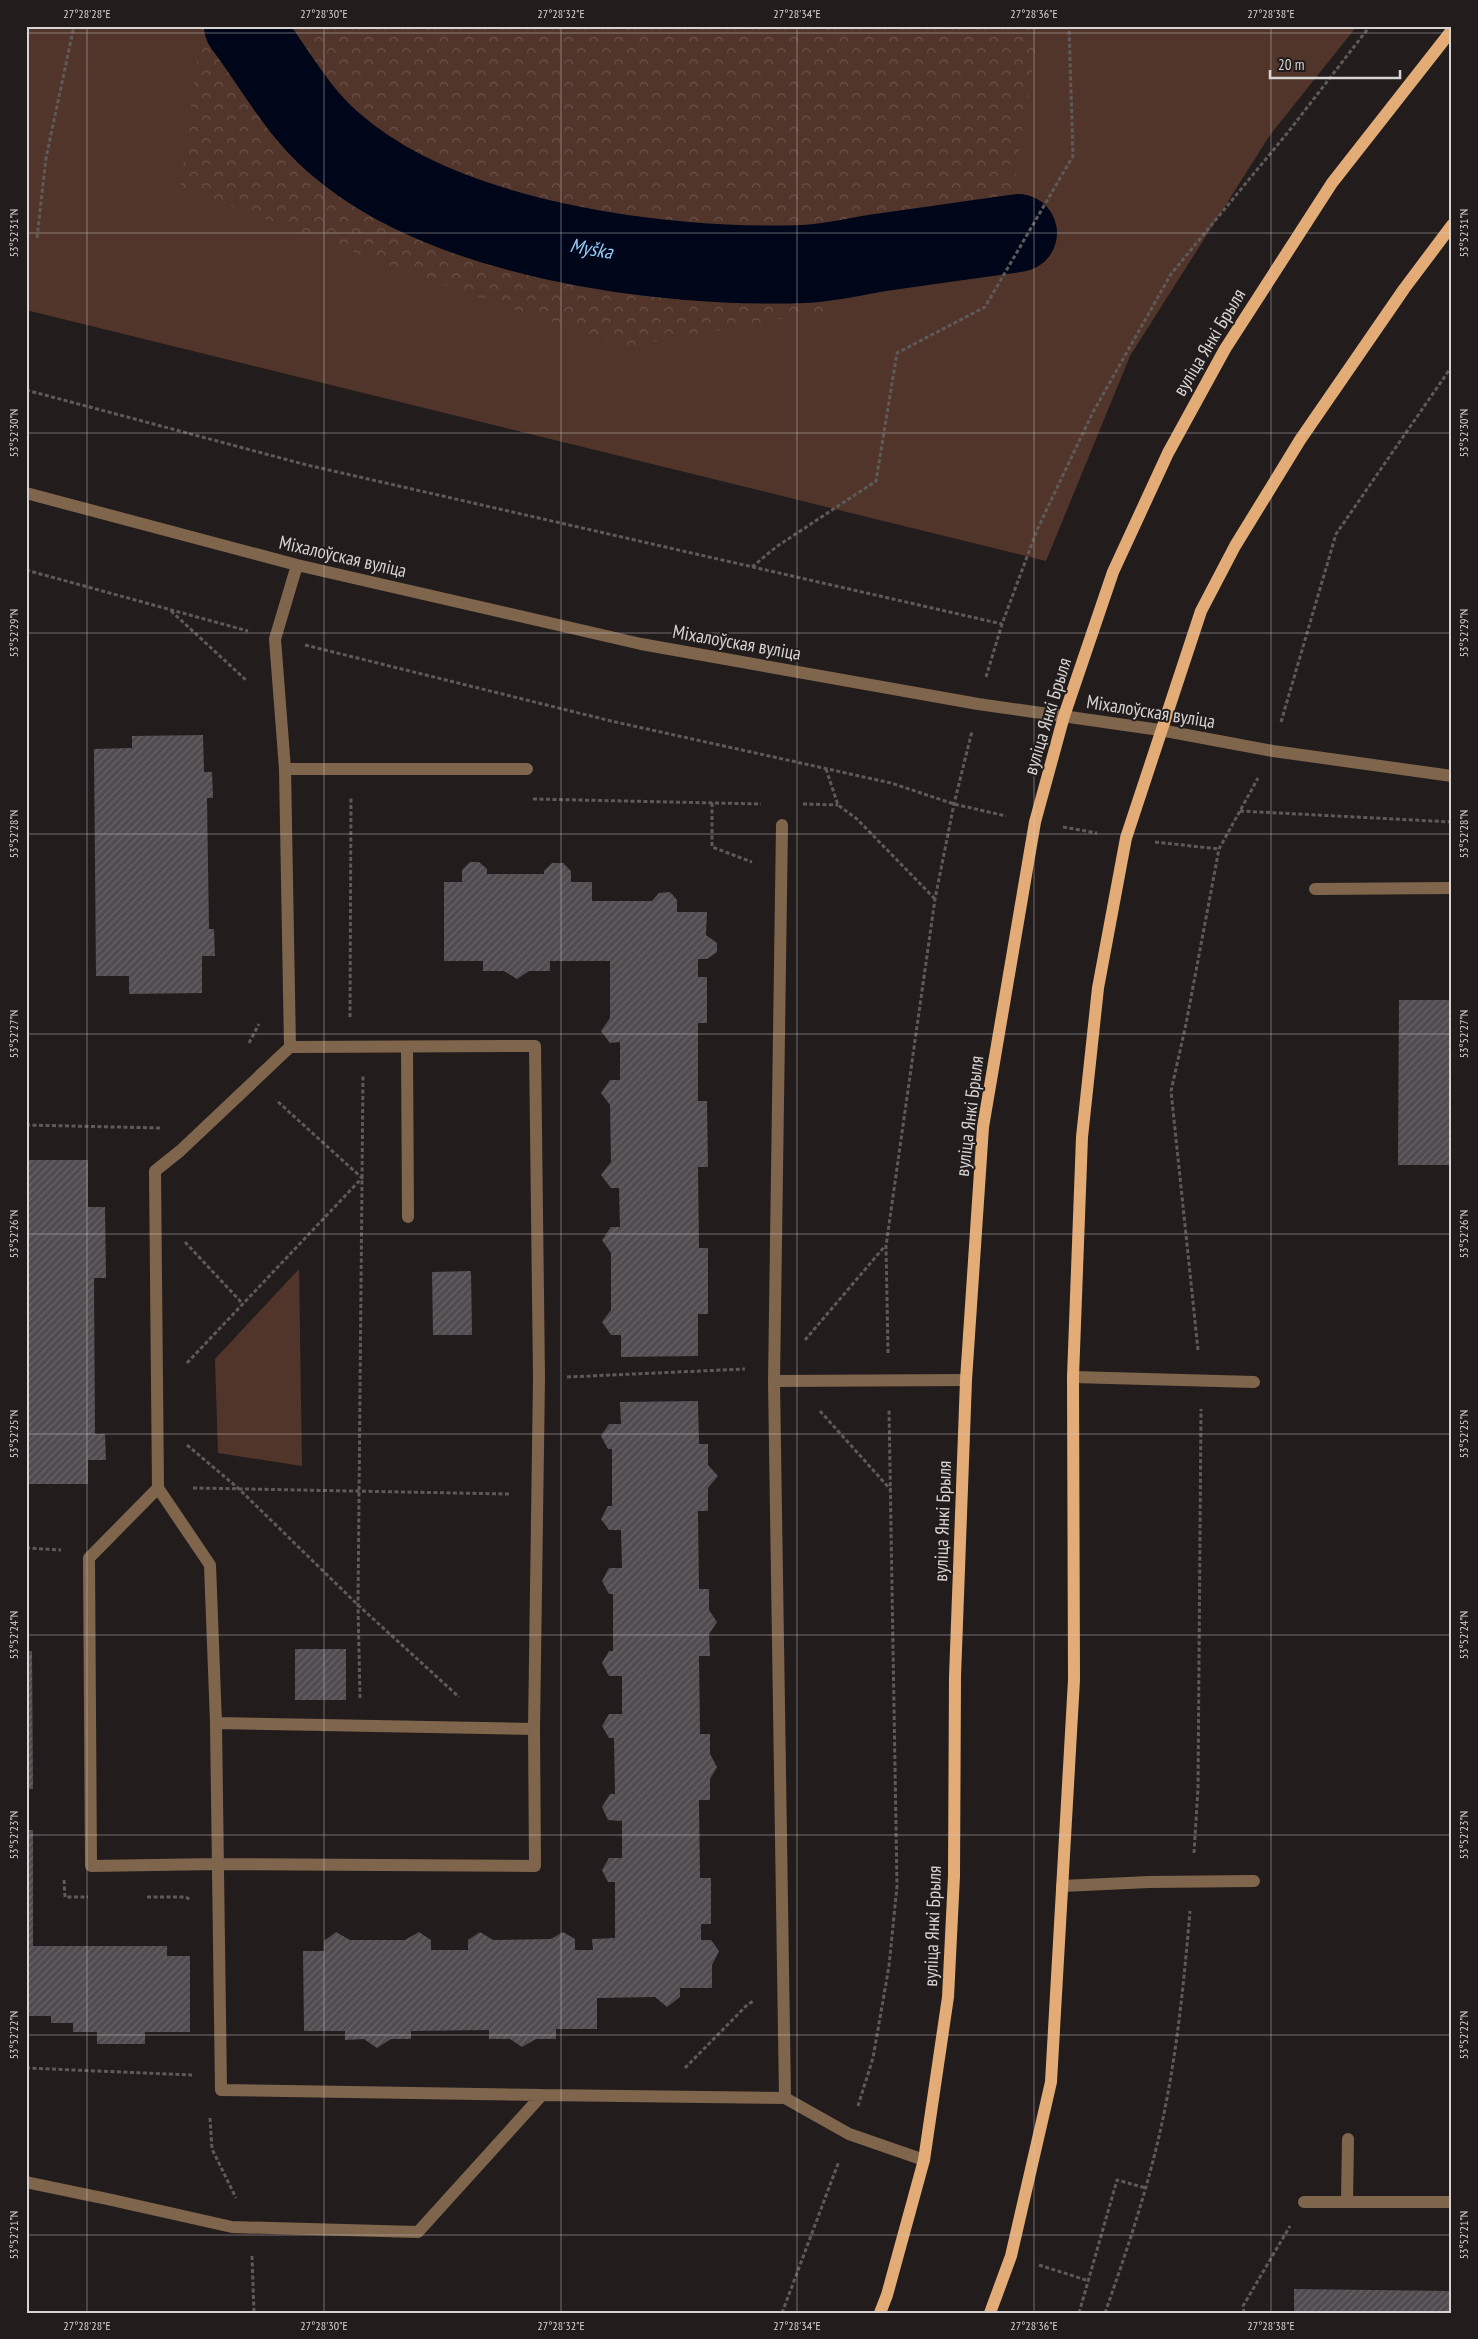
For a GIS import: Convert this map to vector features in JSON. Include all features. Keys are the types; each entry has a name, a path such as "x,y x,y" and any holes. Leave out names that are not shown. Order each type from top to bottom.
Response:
{"main road":[{"name":"вуліца Янкі Брыля","path":"880,2313 924,2160 948,1997 954,1876 955,1677 966,1380 984,1127 1035,822 1064,716 1113,572 1168,452 1225,349 1332,183 1452,30"},
{"path":"990,2313 1011,2256 1051,2082 1074,1680 1072,1377 1082,1137 1098,988 1126,838 1160,730 1201,611 1235,546 1300,440 1404,289 1452,225"}],"street":[{"name":"Міхалоўская вуліца","path":"26,493 297,565 641,644 978,704 1160,730 1273,751 1452,776"},
{"path":"290,1046 285,769 276,638 297,565"},
{"path":"285,769 527,769"},
{"path":"782,825 774,1381 785,2098"},
{"path":"1315,889 1452,888"},
{"path":"158,1488 89,1558 91,1866 217,1864 535,1866 534,1728 539,1378 535,1046 290,1046 180,1151 155,1171 159,1393 158,1488 210,1565 216,1724 217,1864 220,2090 785,2098 849,2134 924,2160"},
{"path":"407,1047 408,1217"},
{"path":"1072,1377 1254,1382"},
{"path":"774,1381 966,1380"},
{"path":"216,1724 534,1728"},
{"path":"1062,1886 1192,1881 1254,1881"},
{"path":"26,2182 108,2198 232,2227 418,2232 542,2096"},
{"path":"1347,2202 1348,2140"},
{"path":"1304,2202 1452,2202"}],"path":[{"path":"37,238 46,158 74,26"},
{"path":"751,567 776,547 876,481 898,353 985,307 1043,210 1072,156 1070,26"},
{"path":"26,390 306,466 1002,624 1037,530 1092,414 1171,274 1289,131 1370,26"},
{"path":"1105,2313 1146,2188 1162,2121 1174,2056 1183,1992 1198,1788 1201,1381 1171,1090 1186,1024 1219,849 1273,751 1336,534 1452,366"},
{"path":"26,570 276,638 611,721 891,783 954,804 1035,822 1126,838 1219,849"},
{"path":"171,610 248,682"},
{"path":"826,768 838,805 856,820 935,899"},
{"path":"351,796 356,1047 362,1178 358,1605 361,1726"},
{"path":"527,799 770,804"},
{"path":"712,803 712,847 750,860 755,868"},
{"path":"799,804 838,805"},
{"path":"1240,811 1452,822"},
{"path":"255,1080 362,1178"},
{"path":"26,1125 165,1128 180,1151"},
{"path":"159,1393 362,1178"},
{"path":"156,1211 243,1304"},
{"path":"539,1378 755,1368 775,1359 794,1354 886,1246"},
{"path":"793,1380 892,1491"},
{"path":"159,1420 238,1488 358,1605 491,1726"},
{"path":"158,1488 238,1488 360,1493 538,1494"},
{"path":"26,1548 62,1550 89,1558"},
{"path":"683,2073 686,2067 741,2011 756,2000"},
{"path":"26,2068 220,2075"},
{"path":"782,2313 849,2134"},
{"path":"1079,2313 1117,2180 1146,2188"},
{"path":"1244,2313 1243,2306 1304,2202"},
{"path":"1011,2256 1089,2281"}],"green space":[{"path":"26,26 1357,26 1270,135 1130,356 1046,561 26,310"},
{"path":"202,26 1039,26 1010,210 825,311 625,347 406,272 180,187"},
{"path":"299,1269 302,1466 218,1453 215,1359"}],"building":[{"path":"203,735 204,772 212,772 213,798 207,798 209,929 214,929 215,956 202,956 202,993 129,994 129,976 96,976 94,749 132,748 132,736"},
{"path":"470,862 479,862 487,869 487,874 544,874 544,871 552,863 563,863 571,871 571,882 592,882 592,901 652,901 659,893 670,892 677,900 677,912 707,912 706,935 717,943 717,952 707,959 698,959 698,977 707,977 707,1023 698,1023 698,1101 707,1101 708,1167 698,1167 699,1248 708,1248 708,1314 698,1314 698,1356 621,1357 621,1335 611,1335 602,1322 611,1310 611,1253 602,1240 611,1227 620,1227 619,1188 611,1188 601,1175 611,1162 610,1105 601,1093 610,1080 620,1080 620,1042 610,1043 601,1031 610,1018 610,961 550,961 550,971 529,971 517,979 504,971 483,971 483,961 444,961 444,882 462,882 462,870"},
{"path":"1399,1000 1452,1000 1452,1165 1398,1165"},
{"path":"26,1160 88,1160 88,1207 105,1207 106,1278 94,1278 95,1434 105,1434 106,1460 88,1460 88,1484 26,1484"},
{"path":"471,1271 472,1335 433,1335 432,1272"},
{"path":"698,1401 699,1444 708,1444 708,1465 718,1476 708,1488 708,1511 698,1511 699,1589 709,1589 709,1610 717,1622 709,1634 710,1656 699,1656 700,1734 710,1734 710,1754 717,1767 710,1779 710,1800 699,1800 700,1878 711,1878 711,1924 701,1924 701,1940 711,1940 719,1951 712,1965 712,1988 680,1988 680,1997 667,2007 655,1997 597,1998 597,2029 556,2029 556,2039 536,2039 522,2047 510,2039 489,2039 489,2030 411,2031 411,2039 391,2039 377,2048 364,2039 345,2040 345,2031 304,2031 303,1951 324,1951 324,1941 336,1932 350,1940 405,1940 419,1932 431,1940 431,1950 468,1950 468,1940 480,1932 493,1940 551,1939 563,1932 575,1939 575,1950 593,1950 592,1939 615,1938 615,1882 608,1882 602,1870 609,1858 622,1858 622,1821 608,1820 602,1807 610,1794 615,1794 614,1738 609,1738 602,1726 609,1714 622,1714 622,1676 609,1676 602,1663 609,1651 613,1651 613,1594 609,1594 602,1581 609,1568 622,1568 621,1530 609,1530 601,1519 608,1506 612,1506 612,1449 608,1449 601,1436 609,1424 621,1424 620,1402"},
{"path":"295,1649 346,1649 346,1700 295,1700"},
{"path":"26,1651 32,1651 33,1789 26,1789"},
{"path":"26,1830 33,1830 33,1946 167,1946 167,1956 190,1956 190,2032 145,2032 145,2044 97,2044 97,2032 73,2032 73,2023 51,2023 51,2016 28,2016 28,2000 26,2000"},
{"path":"1294,2289 1452,2291 1452,2313 1294,2313"}],"waterway":[{"name":"Муška","path":"243,26 296,101 319,129 333,142 379,176 433,203 493,225 556,242 686,261 804,264 1018,233"}]}
